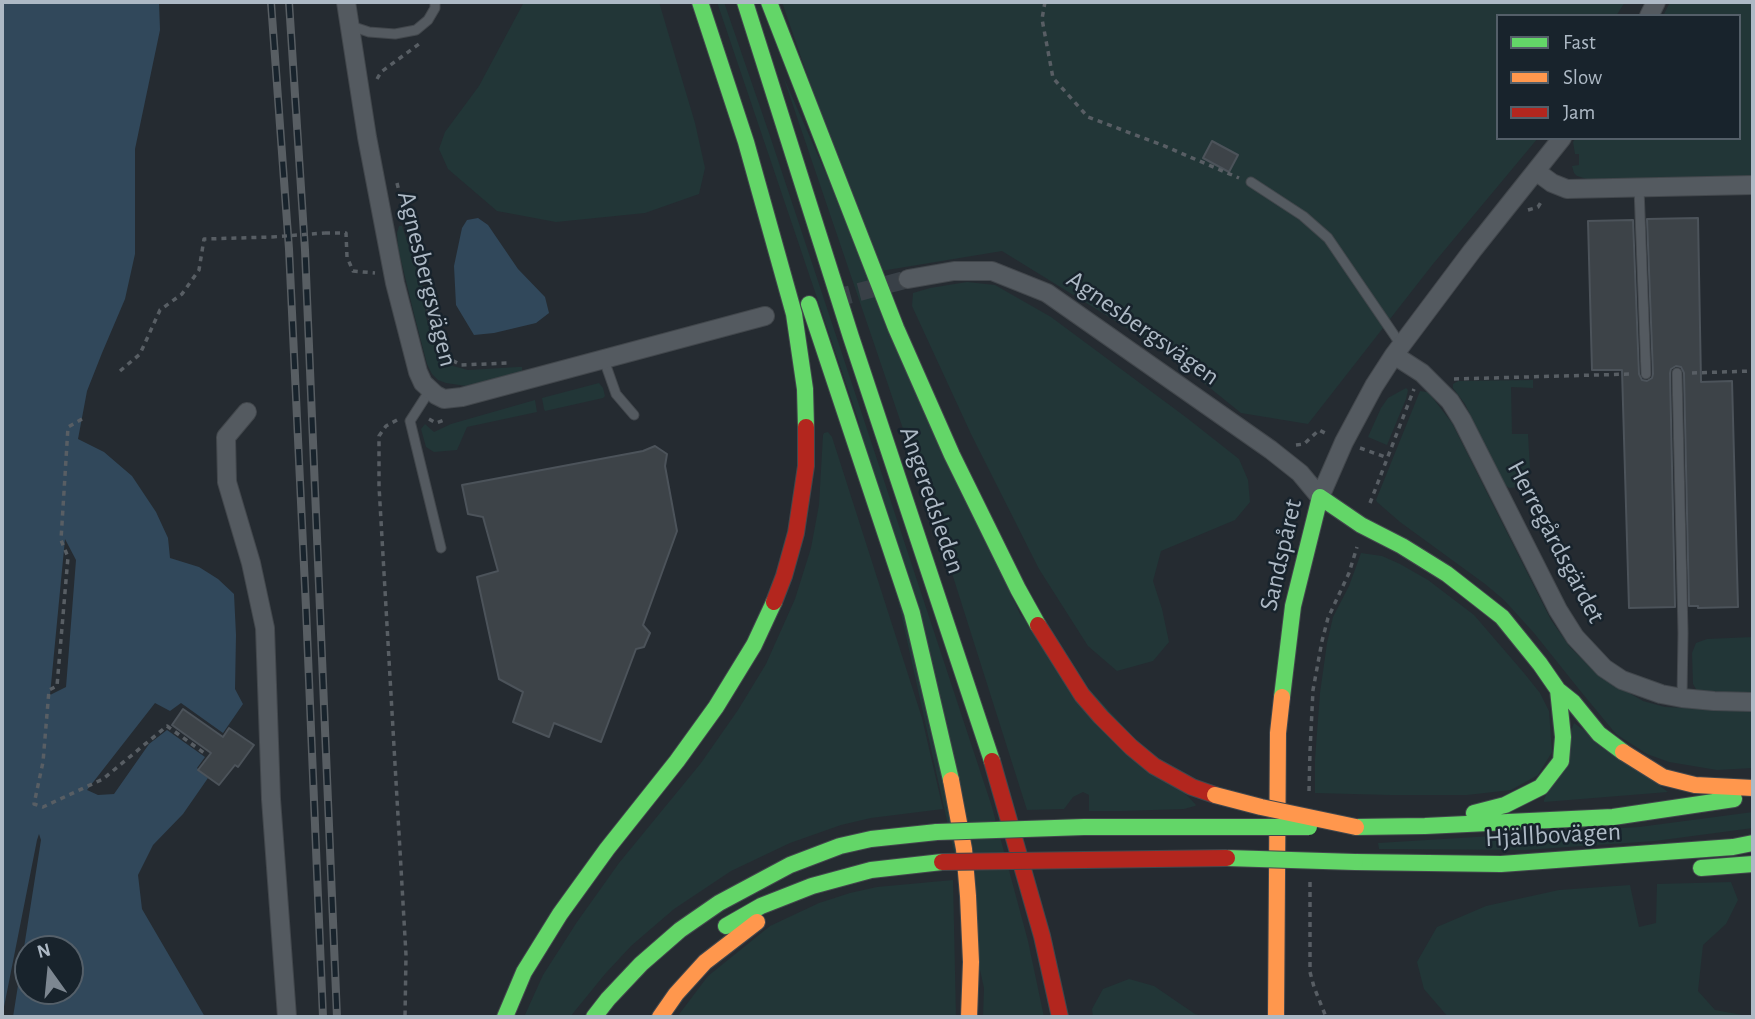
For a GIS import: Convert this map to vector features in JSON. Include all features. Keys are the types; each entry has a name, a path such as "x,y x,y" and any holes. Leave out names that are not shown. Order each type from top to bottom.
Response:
{"main road":[{"path":"505,1017 524,972 560,914 607,849 677,761 740,670 784,576 802,502 806,466 805,389 794,314 746,142 700,2"},
{"name":"Angeredsleden","path":"745,2 850,337 1002,792 1042,936 1060,1017"},
{"path":"769,2 927,401 1001,557 1048,642 1082,695 1131,747 1154,766 1192,787 1261,807 1356,827"},
{"path":"746,142 792,253 912,613 957,805 964,849 971,962 970,1017"},
{"path":"1320,497 1361,525 1447,574 1502,617 1558,690 1573,702 1599,734 1639,763 1663,777 1695,785 1753,788"},
{"name":"Sandspåret","path":"1276,1017 1278,733 1293,606 1320,497"},
{"path":"1425,827 1505,805 1541,787 1561,761 1563,737 1558,690"},
{"name":"Hjällbovägen","path":"1356,827 1425,827 1613,817 1753,796"},
{"path":"594,1017 641,964 680,930 719,904 790,865 840,846 871,839 937,832 1084,827 1356,827"},
{"name":"Hjällbovägen","path":"812,886 870,870 942,862 1222,858 1501,864 1733,847 1753,843"},
{"path":"1501,864 1607,873"},
{"path":"1687,869 1753,864"},
{"path":"714,932 761,905 812,886"},
{"path":"660,1017 676,993 705,962 741,933 812,886"}],"street":[{"name":"Agnesbergsvägen","path":"346,2 366,137 396,283 418,372 430,390 444,399 452,399 765,316"},
{"name":"Sandspåret","path":"1320,497 1344,442 1374,386 1398,350 1561,140"},
{"path":"1537,172 1552,183 1567,189 1753,185"},
{"name":"Agnesbergsvägen","path":"908,279 954,271 992,271 1047,293 1271,450 1300,473 1320,497"},
{"name":"Herregårdsgärdet","path":"1398,350 1450,401 1558,610 1574,637 1604,668 1622,680 1661,694 1682,698 1753,702"},
{"path":"247,412 226,437 227,482 251,563 265,628 271,799 287,1017"}],"lane":[{"path":"349,25 369,32 395,34 416,30 428,20 435,8 435,2"},
{"path":"1251,183 1303,216 1328,238 1398,350"},
{"path":"1639,188 1646,374"},
{"path":"604,360 616,394 634,415"},
{"path":"1677,373 1682,698"},
{"path":"430,390 410,421 441,548"}],"path":[{"path":"1045,2 1042,19 1053,78 1088,117 1251,183"},
{"path":"377,79 381,72 424,40"},
{"path":"397,182 427,290 429,317 444,356 461,365 516,363 525,367 533,379"},
{"path":"1525,210 1538,207 1552,183"},
{"path":"120,371 140,354 160,310 182,293 199,270 204,239 346,233 347,257 353,271 381,273"},
{"path":"1677,373 1753,371"},
{"path":"1309,802 1314,690 1328,618 1349,573 1361,525 1422,373"},
{"path":"1439,389 1451,379 1646,374"},
{"path":"405,1017 406,955 380,500 380,436 386,426 402,417 413,403 436,423 450,418"},
{"path":"82,419 68,427 61,540 68,557 57,686 49,690 43,762 34,804 43,807 103,779 167,726 207,755"},
{"path":"1310,881 1310,972 1326,1017"}],"green space":[{"path":"524,2 659,2 695,123 705,168 699,194 645,213 556,222 497,211 448,169 439,149 445,132 479,86"},
{"path":"717,2 724,2 770,136 992,807 1028,941 1044,1017 983,1017 984,988 858,419"},
{"path":"782,2 1625,2 1617,14 1496,14 1496,140 1536,140 1433,264 1308,424 1241,413 1164,351 1002,251 875,272"},
{"path":"1670,2 1753,2 1753,177 1587,179 1574,173 1572,166 1579,165 1574,140 1741,140 1741,14 1664,14"},
{"path":"783,76 1020,614 1195,806 1184,809 1089,811 1089,795 1083,792 1073,797 1064,809 1027,810 950,567"},
{"path":"399,226 402,226 416,265 423,288 426,317 441,358 453,366 468,370 522,367 522,373 466,386 446,383 432,374 427,364 398,248"},
{"path":"967,282 995,285 1051,317 1239,459 1248,480 1250,502 1235,520 1161,551 1153,581 1169,642 1153,661 1117,671 1088,646 1039,569 971,434 912,306 913,293"},
{"path":"1533,380 1533,388 1511,387 1512,434 1528,434 1530,469 1521,487 1509,488 1504,484 1453,384 1458,381"},
{"path":"599,383 603,388 603,398 545,411 544,409 542,398"},
{"path":"1406,388 1406,399 1387,445 1368,437 1388,398"},
{"path":"1420,391 1427,392 1432,397 1452,423 1551,620 1570,647 1598,675 1643,701 1665,707 1753,711 1753,768 1717,770 1669,762 1647,754 1616,734 1504,600 1377,502"},
{"path":"535,400 537,412 467,427 457,450 434,452 426,447 421,429 425,424 434,432 451,424"},
{"path":"828,432 832,437 922,718 943,809 871,818 841,825 790,843 731,871 674,909 631,946 570,1017 524,1017 543,975 577,922 619,863 701,763 766,664 795,599 811,548 819,505 823,435"},
{"path":"1361,553 1382,556 1400,564 1428,580 1474,615 1540,693 1549,711 1552,752 1538,775 1511,790 1467,795 1315,793 1320,693 1327,643 1333,617 1349,586"},
{"path":"1753,637 1753,692 1712,693 1696,689 1693,684 1692,653 1696,643 1707,639"},
{"path":"1574,723 1668,792 1544,802"},
{"path":"1753,812 1753,828 1655,841 1525,850 1379,849 1378,843 1639,827"},
{"path":"953,880 956,1017 677,1017 708,976 770,926 819,903 850,893 877,887"},
{"path":"1731,882 1738,900 1726,924 1703,945 1698,991 1715,1010 1753,1017 1448,1017 1424,989 1417,962 1437,927 1486,906 1559,890 1630,885 1639,927 1656,923 1657,884"},
{"path":"1129,979 1154,986 1195,1014 1206,1017 1093,1017 1092,1009 1103,989"}],"water":[{"path":"2,2 159,2 160,30 135,149 135,254 125,299 87,391 78,439 104,452 132,476 156,512 168,538 170,558 199,567 218,579 234,594 235,689 243,704 223,733 181,703 170,711 155,703 87,790 98,795 114,794 149,744 167,730 205,757 197,768 208,778 183,814 153,845 138,875 142,909 205,1017 13,1017 15,1005 84,1005 84,935 26,935 41,840 39,834 18,935 14,935 14,956 2,1017","holes":["65,539 76,560 66,687 50,695"]},
{"path":"478,218 488,225 518,269 545,297 549,313 536,323 474,335 456,305 454,266 462,228 467,220"}],"building":[{"path":"1212,141 1238,155 1229,172 1203,158"},
{"path":"1698,218 1701,382 1732,381 1738,607 1689,606 1684,373 1681,367 1676,366 1670,373 1675,607 1629,608 1622,370 1592,370 1588,221 1633,220 1639,374 1642,380 1647,381 1653,374 1647,219"},
{"path":"655,446 667,454 665,466 677,531 643,625 650,633 644,647 636,649 601,742 554,723 549,737 513,722 523,692 499,679 477,577 498,571 483,517 468,514 462,485 643,451"},
{"path":"183,709 223,737 229,728 254,745 238,767 235,765 219,785 198,770 211,753 172,725"}],"tunnel":[{"path":"833,299 908,279"}],"railway":[{"path":"271,2 289,249 323,1017"},
{"path":"289,2 305,250 337,1017"}],"traffic: fast":[{"path":"700,2 746,142 794,314 805,389 806,427"},
{"path":"745,2 851,337 992,761"},
{"path":"769,2 896,328 952,455 1038,625"},
{"path":"809,304 912,613 951,780"},
{"path":"1282,697 1293,606 1320,497 1361,525 1447,574 1502,617 1558,690 1573,702 1599,734 1623,752"},
{"path":"505,1017 524,972 560,914 716,707 754,645 774,602"},
{"path":"1474,813 1505,805 1541,787 1561,761 1563,737 1558,690"},
{"path":"1356,827 1613,817 1734,799"},
{"path":"937,832 1084,827 1309,827"},
{"path":"871,839 937,832"},
{"path":"594,1017 641,964 680,930 719,903 790,865 840,846 871,839"},
{"path":"1355,862 1501,864 1733,847 1753,843"},
{"path":"1227,858 1355,862"},
{"path":"812,886 871,870 942,862"},
{"path":"1701,868 1753,864"},
{"path":"726,926 761,906 812,886"}],"traffic: slow":[{"path":"1276,1017 1278,733 1282,697"},
{"path":"1623,752 1663,777 1695,785 1753,788"},
{"path":"951,780 964,849 968,896 971,962 969,1017"},
{"path":"1215,795 1356,827"},
{"path":"660,1017 676,994 705,962 757,922"}],"traffic: jam":[{"path":"774,602 796,533 806,466 806,427"},
{"path":"1038,625 1082,695 1131,747 1154,766 1192,787 1215,795"},
{"path":"992,761 1042,936 1060,1017"},
{"path":"942,862 1227,858"}]}
